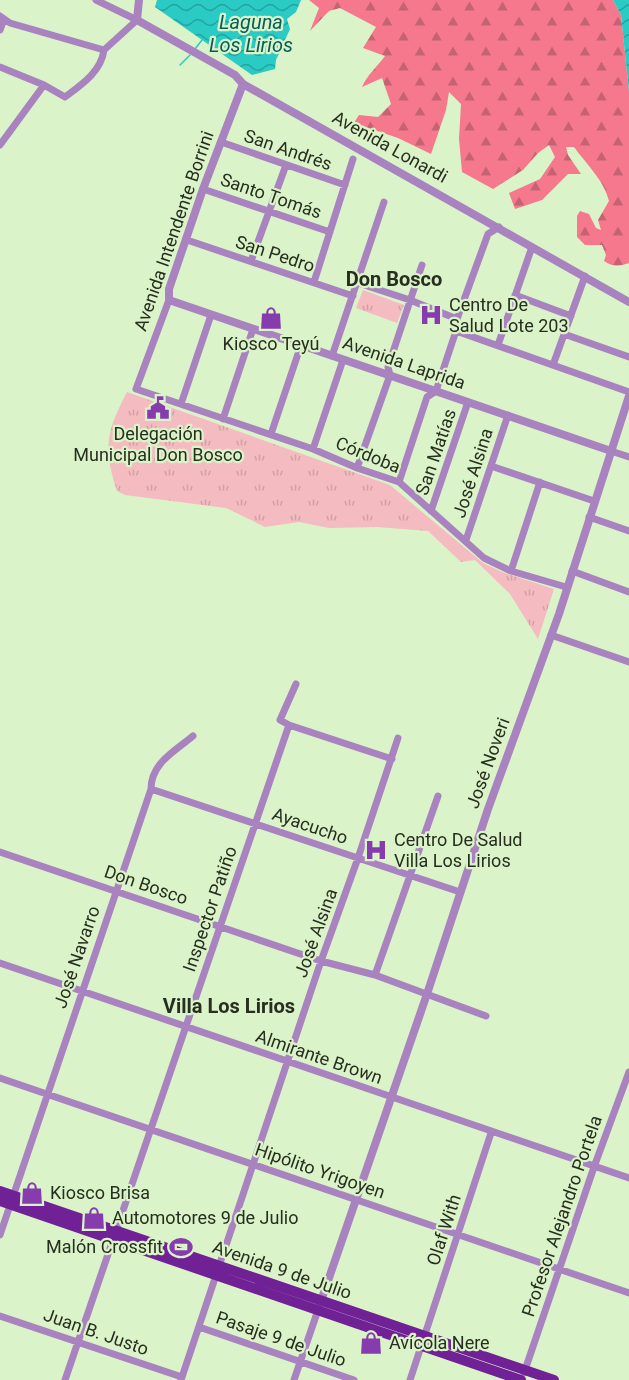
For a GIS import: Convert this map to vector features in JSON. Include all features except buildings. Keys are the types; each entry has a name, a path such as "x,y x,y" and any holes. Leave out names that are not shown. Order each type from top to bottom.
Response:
{"main road":[{"name":"Avenida 9 de Julio","path":"0,1191 8,1200 217,1270 522,1377 554,1380"}],"street":[{"path":"96,0 137,20"},
{"path":"0,66 65,97 88,80 103,57 104,50 137,20 139,0"},
{"path":"0,30 2,18 104,50"},
{"name":"Avenida Lonardi","path":"137,20 235,75 243,84 629,302"},
{"name":"Avenida Intendente Borrini","path":"136,389 169,300 169,289 203,189 243,84"},
{"path":"0,145 44,85"},
{"name":"San Andrés","path":"221,142 345,185"},
{"path":"314,282 353,159"},
{"path":"251,261 286,165"},
{"name":"Santo Tomás","path":"203,189 330,232"},
{"path":"332,356 384,202"},
{"path":"399,482 427,397 436,391 488,234 499,227"},
{"name":"San Pedro","path":"187,240 353,296"},
{"path":"498,345 532,247"},
{"path":"357,468 390,375 388,367 422,266"},
{"path":"554,365 585,276"},
{"path":"358,283 458,319"},
{"path":"515,295 571,315"},
{"name":"Avenida Laprida","path":"169,300 629,457"},
{"path":"181,404 211,315"},
{"path":"223,419 254,329"},
{"path":"456,331 629,394"},
{"path":"564,334 629,357"},
{"path":"271,435 301,345"},
{"path":"313,449 343,360"},
{"name":"Córdoba","path":"136,389 313,449 357,468 399,482 484,558 511,571 566,587"},
{"name":"José Noveri","path":"320,1306 460,892 524,716 629,394"},
{"name":"San Matías","path":"431,511 468,402"},
{"name":"José Alsina","path":"466,540 508,415"},
{"path":"491,465 594,501"},
{"path":"511,571 540,482"},
{"path":"589,517 629,531"},
{"path":"572,571 629,592"},
{"path":"551,635 629,662"},
{"path":"296,684 280,720 392,759"},
{"name":"Inspector Patiño","path":"65,1380 289,725"},
{"name":"José Navarro","path":"0,1234 8,1200 151,789 156,766 194,736"},
{"name":"José Alsina","path":"181,1379 398,738"},
{"name":"Ayacucho","path":"151,789 460,892"},
{"path":"375,975 438,796"},
{"name":"Don Bosco","path":"0,852 321,961 375,975 486,1016"},
{"name":"Almirante Brown","path":"0,963 491,1133 629,1178"},
{"name":"Profesor Alejandro Portela","path":"522,1377 629,1072"},
{"name":"Hipólito Yrigoyen","path":"0,1078 629,1293"},
{"name":"Olaf With","path":"410,1380 491,1133"},
{"path":"294,1380 320,1306"},
{"name":"Juan B. Justo","path":"0,1316 181,1379"},
{"name":"Pasaje 9 de Julio","path":"199,1327 354,1380"}],"green space":[{"path":"309,0 613,0 621,15 629,92 629,263 616,265 607,263 604,261 606,255 602,245 585,245 577,237 577,216 580,211 589,214 596,228 601,230 598,220 609,201 599,179 574,147 566,147 568,155 581,174 568,174 542,200 515,209 509,193 540,179 555,157 549,145 538,153 523,170 493,189 462,172 459,139 461,104 449,92 446,110 431,154 398,138 354,123 359,115 378,117 391,104 382,78 362,87 385,56 363,48 376,27 340,8 329,11 310,31 319,8"},
{"path":"363,290 404,305 397,323 356,308"},
{"path":"127,392 390,485 483,563 502,572 554,589 538,639 510,594 475,560 461,562 428,531 377,527 329,528 299,522 265,527 226,508 125,495 117,491 108,451 109,440 115,418"}],"water":[{"name":"Laguna Los Lirios","path":"157,0 301,0 296,12 287,19 290,29 276,60 275,69 252,75 155,7"},
{"path":"613,0 629,0 629,92 621,15"}],"waterway":[{"path":"195,49 202,40"},
{"path":"180,65 190,55"}],"place":[{"name":"Centro De Salud Lote 203","path":"431,315"},
{"name":"Kiosco Teyú","path":"271,318"},
{"name":"Delegación Municipal Don Bosco","path":"158,408"},
{"name":"Centro De Salud Villa Los Lirios","path":"376,850"},
{"name":"Kiosco Brisa","path":"32,1193"},
{"name":"Automotores 9 de Julio","path":"94,1218"},
{"name":"Malón Crossfit","path":"181,1247"},
{"name":"Avícola Nere","path":"371,1343"}],"district":[{"name":"Don Bosco","path":"394,279"},
{"name":"Villa Los Lirios","path":"229,1006"}]}
